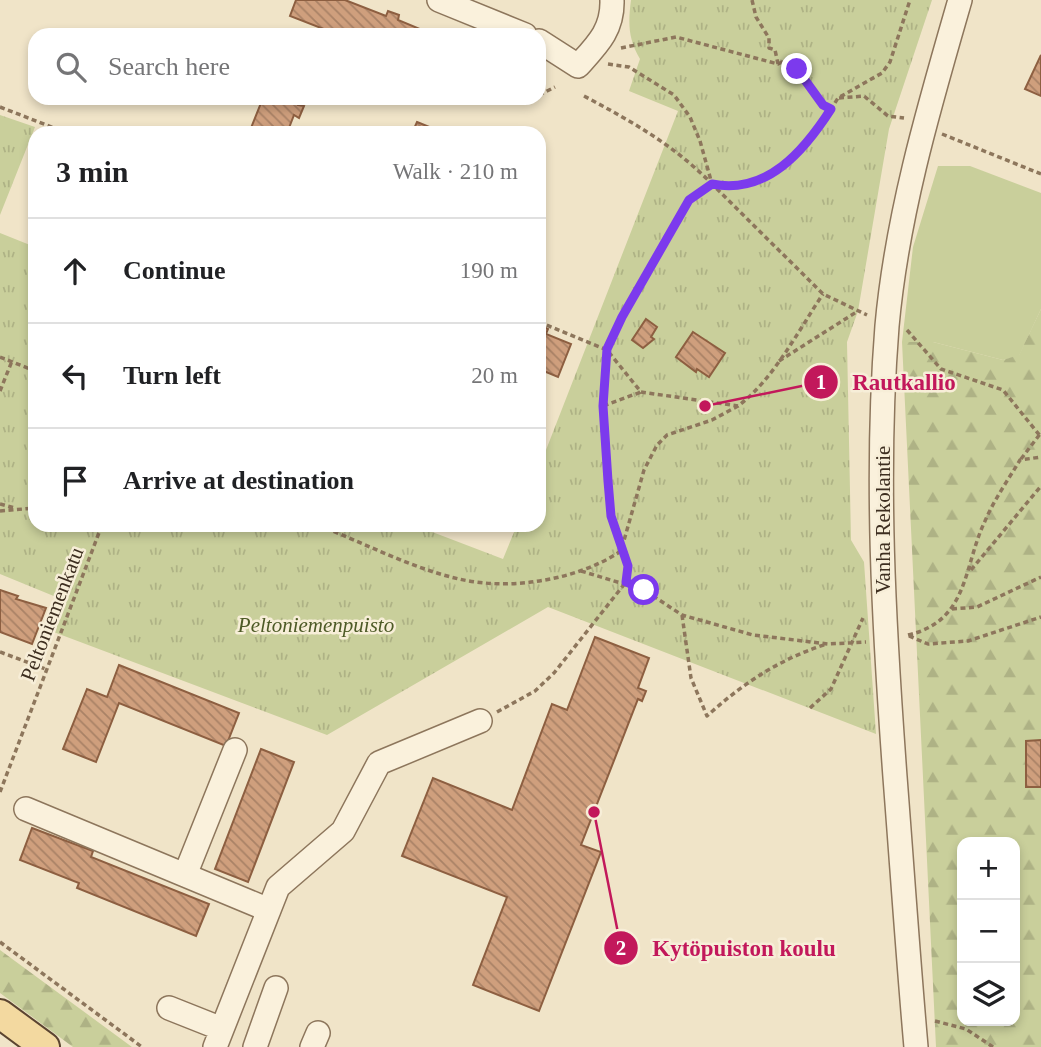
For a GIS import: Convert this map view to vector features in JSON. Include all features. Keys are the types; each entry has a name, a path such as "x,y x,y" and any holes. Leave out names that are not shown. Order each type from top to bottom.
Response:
{"main road":[{"path":"0,1014 45,1047"}],"street":[{"path":"439,0 508,28"},
{"path":"546,45 578,66 606,34 612,15 612,0"},
{"name":"Vanha Rekolantie","path":"916,1047 896,638 881,463 887,325 906,201 923,126 960,0"},
{"path":"169,1008 218,1038 278,887 343,831 379,763 480,721"},
{"path":"185,875 235,750"},
{"path":"26,809 269,911"},
{"path":"255,1047 276,988"}],"path":[{"path":"752,0 756,17 769,38 769,48 775,50 778,64"},
{"path":"480,721 535,691 554,673 626,582 628,566 611,516 603,406 607,349 622,317 689,200 712,184 742,186 792,161 814,136 838,98 882,73 890,62 910,0"},
{"path":"618,48 676,37 778,64 782,62 797,69 823,105 831,109"},
{"path":"578,66 615,63 629,67 674,95 690,117 701,141 712,184"},
{"path":"546,92 555,87"},
{"path":"581,571 626,582 644,590 682,615 753,635 828,644 896,638 946,619 970,571 984,523 1020,460 1041,435 1003,390 941,369 910,331 887,325 823,294 692,163 647,129 584,96"},
{"path":"838,98 864,96 888,116 913,119 923,126 1041,174"},
{"path":"0,107 49,126"},
{"path":"336,532 460,579 501,583 551,578 581,571 621,551 644,470 657,445 667,435 712,420 749,398 823,294"},
{"path":"777,362 858,311"},
{"path":"546,325 607,349 641,392"},
{"path":"0,356 28,368"},
{"path":"0,391 12,362"},
{"path":"603,406 641,392 738,406"},
{"path":"1020,460 1041,457"},
{"path":"970,571 1041,486"},
{"path":"0,503 18,509"},
{"path":"0,511 28,508"},
{"name":"Peltoniemenkatu","path":"0,792 99,532"},
{"path":"951,609 977,607 1041,577"},
{"path":"682,615 691,678 707,716 754,678 800,652 828,644"},
{"path":"896,638 928,644 968,641 1041,617"},
{"path":"810,708 831,689 863,618"},
{"path":"0,652 48,670"},
{"path":"0,942 142,1047"},
{"path":"913,1014 966,1029 993,1047"}],"green space":[{"name":"Peltoniemenpuisto","path":"631,0 932,0 889,129 858,311 847,342 851,540 864,562 876,734 548,607 327,735 51,631 61,599 0,574 0,233 28,244 28,532 432,532 503,559 514,532 546,532 546,450 678,111 629,91 640,59 633,45 629,16"},
{"path":"0,115 32,126 28,126 28,145 0,215"},
{"path":"938,166 970,166 1041,193 1041,309 1019,356 1003,360 933,342 902,342 913,247"},
{"path":"1041,309 1041,1047 936,1047 902,342 933,342 1003,360 1019,355"},
{"path":"0,950 132,1047 73,1047 0,993"}],"building":[{"path":"296,0 345,0 386,16 388,11 399,15 398,20 417,28 321,28 290,16"},
{"path":"1041,55 1041,96 1025,89"},
{"path":"260,105 304,106 299,118 294,115 290,126 252,126"},
{"path":"646,319 657,327 651,337 654,339 643,348 632,340"},
{"path":"693,332 725,353 709,377 697,369 696,372 676,357"},
{"path":"546,334 571,344 558,377 546,372"},
{"path":"0,590 18,596 16,599 46,608 32,644 0,632"},
{"path":"595,637 649,658 638,688 646,691 642,701 638,699 581,845 601,852 539,1011 473,985 507,897 402,856 433,778 512,810 552,704 567,710"},
{"path":"119,665 239,713 226,746 119,703 96,762 63,749 87,689 107,697"},
{"path":"1041,740 1041,787 1026,787 1026,741"},
{"path":"261,749 294,762 248,882 215,869"},
{"path":"32,828 93,851 91,857 209,904 196,936 77,888 79,883 20,860"}],"place":[{"name":"Rautkallio","path":"705,406"},
{"name":"Kytöpuiston koulu","path":"594,812"}],"route":[{"path":"644,590 626,582 628,566 611,516 603,406 607,349 622,317 689,200 712,184 742,186 765,177 792,161 814,136 831,109 823,105 797,69"}]}
